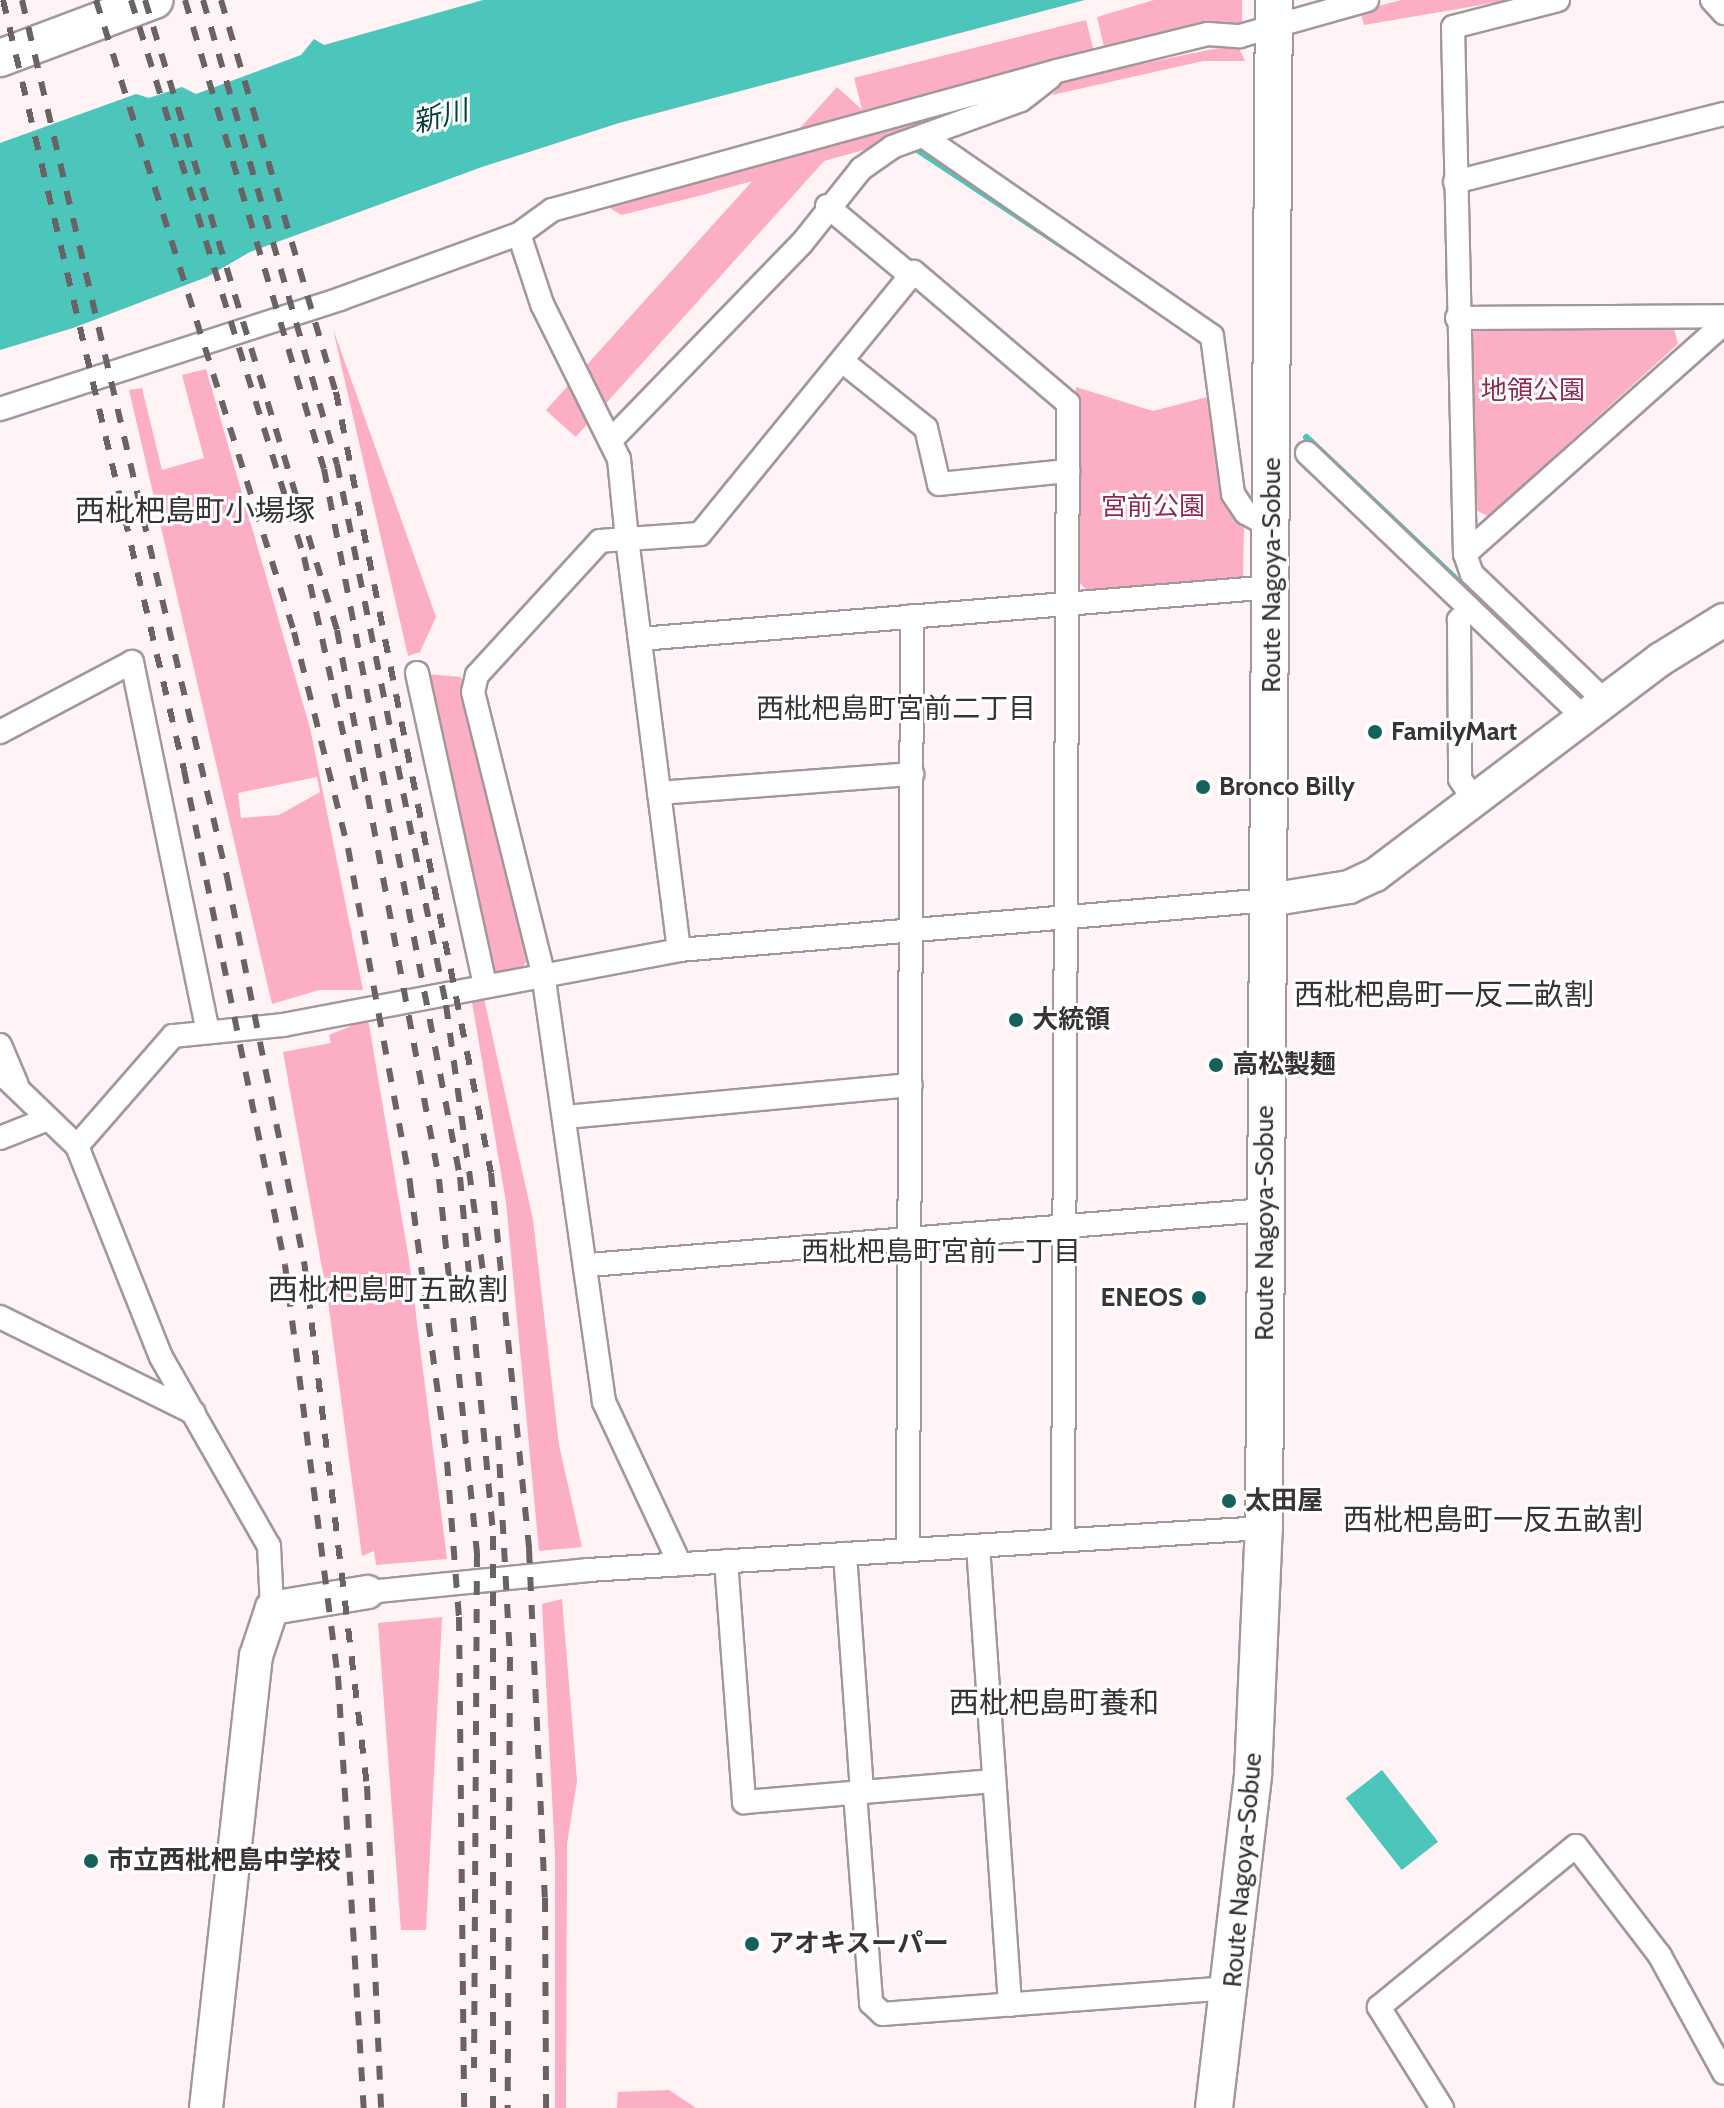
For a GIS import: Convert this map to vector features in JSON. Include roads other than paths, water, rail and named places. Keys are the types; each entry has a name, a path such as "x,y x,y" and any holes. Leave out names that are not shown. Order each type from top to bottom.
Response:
{"main road":[{"path":"0,58 154,0"},
{"name":"Route Nagoya-Sobue","path":"1214,2108 1232,1988 1253,1775 1264,1528 1273,587 1274,15"}],"street":[{"path":"0,409 519,234 552,210 1057,71 1274,15 1367,0"},
{"path":"1558,0 1453,27 1457,318 1465,554 1472,574 1594,709"},
{"path":"1712,0 1724,13"},
{"path":"611,440 802,243 827,206 861,169 923,136 1021,100 1057,71"},
{"path":"1455,182 1724,114"},
{"path":"923,136 1212,336 1233,494 1246,513 1273,528"},
{"path":"827,206 911,276 1061,391 1068,403 1063,1540"},
{"path":"519,234 542,304 611,440 627,539 679,950"},
{"path":"680,1564 604,1402 589,1265 543,973 473,692 477,675 600,541 700,534 911,276"},
{"path":"1457,318 1724,316"},
{"path":"1465,554 1724,323"},
{"path":"842,361 926,428 939,484 1068,471"},
{"path":"1307,453 1470,609 1594,709"},
{"path":"640,639 1273,587"},
{"path":"1470,609 1459,620 1460,779 1474,800"},
{"path":"908,1550 912,616"},
{"path":"77,1146 173,1036 283,1025 543,973 679,950 1067,919 1269,900 1349,887 1375,875 1594,709 1724,620"},
{"path":"0,732 132,662 208,1032"},
{"path":"417,673 485,985"},
{"path":"659,793 912,774"},
{"path":"0,1045 19,1090"},
{"path":"0,1072 45,1120 77,1146 161,1357 269,1546 272,1608 256,1656 234,1816 206,2108"},
{"path":"566,1117 911,1085"},
{"path":"0,1138 45,1120"},
{"path":"589,1265 1265,1210"},
{"path":"0,1317 195,1414"},
{"path":"272,1608 368,1592 680,1564 1264,1528"},
{"path":"978,1546 1010,2005"},
{"path":"845,1554 871,2003 883,2014 1232,1988"},
{"path":"726,1561 744,1802 994,1781"},
{"path":"1442,2108 1379,2007 1576,1846 1660,1956 1724,2073"}],"water":[{"name":"新川","path":"483,0 1085,0 619,123 482,167 250,252 207,277 73,328 0,350 0,143 136,94 149,98 182,87 196,94 301,55 314,39 324,45"},
{"path":"1382,1770 1438,1842 1402,1870 1346,1798"}],"waterway":[{"path":"914,147 1071,251"},
{"path":"1306,437 1566,684"}],"railway":[{"path":"3,0 184,770 285,1265 338,1676 364,2108"},
{"path":"22,0 227,877 305,1267 367,1786 381,2108"},
{"path":"96,0 294,632 348,848 410,1184 447,1462 459,1617 464,2108"},
{"path":"131,0 304,557 358,800"},
{"path":"145,0 337,630 439,1179 477,1553 474,2068"},
{"path":"185,0 324,469 460,1177 493,1536 493,2108"},
{"path":"203,0 337,464 446,1005 483,1273"},
{"path":"221,0 336,392 491,1173 529,1549 545,1898 546,2108"},
{"path":"498,1436 510,1657 508,2108"}],"place":[{"name":"FamilyMart","path":"1375,732"},
{"name":"Bronco Billy","path":"1203,787"},
{"name":"大統領","path":"1016,1020"},
{"name":"高松製麺","path":"1216,1065"},
{"name":"ENEOS","path":"1199,1298"},
{"name":"太田屋","path":"1229,1501"},
{"name":"市立西枇杷島中学校","path":"91,1861"},
{"name":"アオキスーパー","path":"752,1944"}],"district":[{"name":"西枇杷島町小場塚","path":"195,511"},
{"name":"西枇杷島町宮前二丁目","path":"896,708"},
{"name":"西枇杷島町一反二畝割","path":"1444,995"},
{"name":"西枇杷島町宮前一丁目","path":"941,1251"},
{"name":"西枇杷島町五畝割","path":"388,1290"},
{"name":"西枇杷島町一反五畝割","path":"1493,1520"},
{"name":"西枇杷島町養和","path":"1054,1703"}],"park label":[{"name":"地領公園","path":"1533,391"},
{"name":"宮前公園","path":"1153,507"}]}
